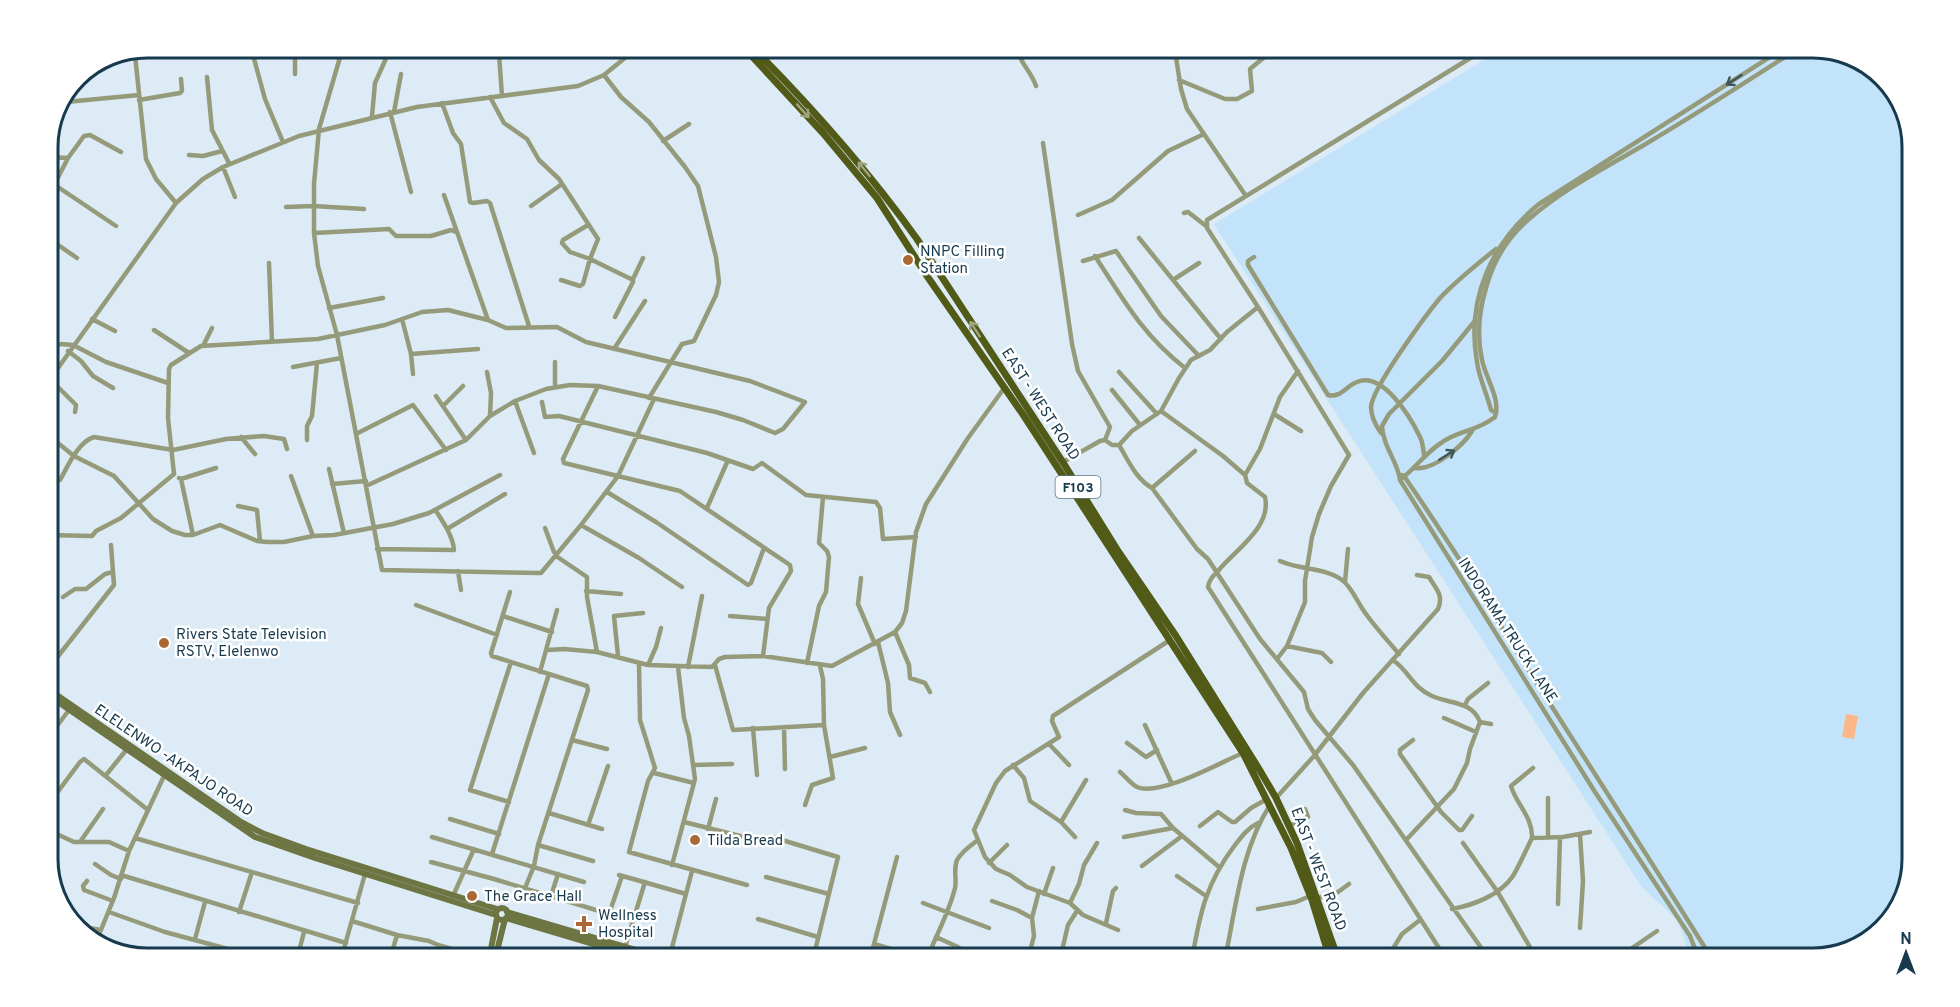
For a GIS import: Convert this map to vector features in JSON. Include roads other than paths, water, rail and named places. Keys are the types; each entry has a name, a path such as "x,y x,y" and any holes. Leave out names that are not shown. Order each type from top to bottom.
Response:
{"main road":[{"name":"EAST - WEST ROAD","path":"754,58 823,133 872,192 1005,387 1276,798 1289,826 1334,948"},
{"name":"EAST - WEST ROAD","path":"763,58 825,123 892,205 1063,462 1243,753 1314,897 1327,948"},
{"name":"ELELENWO -AKPAJO ROAD","path":"59,697 241,822 262,833 453,896 497,914"},
{"name":"ELELENWO -AKPAJO ROAD","path":"59,703 255,837 365,874 497,914"},
{"path":"490,948 497,914 503,908 506,916 498,948"},
{"path":"485,912 492,923 494,932"},
{"path":"497,914 628,948"},
{"path":"506,916 608,948"},
{"path":"502,931 518,921"}],"street":[{"path":"253,58 265,99 283,142"},
{"path":"295,58 295,74"},
{"path":"340,58 319,129 313,206 314,233 318,266 337,335 381,569 384,570 538,573 543,571 618,476 670,362 682,344 694,341 716,295 719,282 712,238 698,186 649,122 627,104 604,75"},
{"path":"372,117 374,88 386,58"},
{"path":"499,58 502,96"},
{"path":"59,366 176,203 203,179 223,166 319,129 392,112 442,103 569,88 604,75 625,58"},
{"path":"1019,58 1030,71 1036,86"},
{"path":"1176,58 1183,100 1187,108 1246,196"},
{"path":"1179,80 1225,99 1237,99 1252,92 1250,69 1263,58"},
{"path":"1206,226 1210,217 1472,58"},
{"path":"1496,413 1491,410 1478,370 1474,322 1481,284 1488,266 1514,227 1539,204 1768,58"},
{"path":"1705,948 1479,590 1401,477 1414,468 1424,455 1451,436 1472,431 1491,420 1496,413 1496,402 1482,359 1480,333 1482,304 1493,268 1518,230 1542,208 1783,58"},
{"path":"137,59 146,159 156,179 176,203"},
{"path":"402,74 392,112 411,192"},
{"path":"207,77 212,130 229,164"},
{"path":"72,102 180,93 182,91 181,79"},
{"path":"490,97 501,119 527,139 539,160 557,176 598,239 583,284 580,286 561,280"},
{"path":"442,103 453,133 461,144 470,202 487,201 490,203 529,326"},
{"path":"663,141 689,124"},
{"path":"1078,215 1112,200 1168,152 1204,134"},
{"path":"59,177 68,158 83,137 88,135 121,152"},
{"path":"1043,143 1072,344 1078,371 1110,427 1105,440"},
{"path":"189,155 202,156 222,151"},
{"path":"59,158 68,158"},
{"path":"223,166 235,197"},
{"path":"531,206 562,184"},
{"path":"59,188 116,226"},
{"path":"444,195 488,320"},
{"path":"286,207 364,209"},
{"path":"1184,213 1188,212 1206,226 1346,447 1349,457 1331,486 1319,514 1312,537 1304,585 1305,602 1287,646 1277,659"},
{"path":"588,225 563,240 562,243 570,252 633,278"},
{"path":"314,233 389,229 396,236 431,236 451,230 456,232"},
{"path":"1139,238 1221,339"},
{"path":"59,246 77,258"},
{"path":"1380,385 1440,299 1462,276 1498,248"},
{"path":"1083,261 1116,251 1161,316 1199,356"},
{"path":"1095,256 1145,331 1185,368"},
{"path":"1254,257 1248,261 1248,265 1328,394 1331,396 1340,394 1361,381 1370,381 1380,385 1392,394 1421,438 1424,455"},
{"path":"615,317 643,258"},
{"path":"269,263 272,342"},
{"path":"1173,280 1199,263"},
{"path":"329,308 382,298"},
{"path":"614,349 645,301"},
{"path":"1063,462 1100,441 1105,440 1112,445 1119,445 1132,431 1159,412 1185,368 1195,357 1210,350 1258,307"},
{"path":"174,474 168,418 168,383 171,366 189,353 203,346 318,339 385,325 422,312 448,310 488,320 506,328 557,327 586,342 750,381 805,402 783,429 775,433 716,412 598,386 570,384 515,401 490,416 466,440 366,484 332,484"},
{"path":"92,319 115,331"},
{"path":"402,319 411,354 413,374"},
{"path":"1383,435 1383,423 1435,368 1474,322"},
{"path":"203,346 212,328"},
{"path":"154,330 189,353"},
{"path":"59,345 74,345 106,362 168,383"},
{"path":"411,354 478,349"},
{"path":"69,351 93,376 113,388"},
{"path":"293,367 341,358"},
{"path":"555,362 555,387"},
{"path":"307,440 307,426 312,416 317,363"},
{"path":"1298,371 1280,397 1260,449 1245,475 1246,483 1265,497 1264,518 1259,527 1216,573 1208,587 1439,948"},
{"path":"487,372 491,393 490,416"},
{"path":"1119,372 1159,412 1245,475"},
{"name":"INDORAMA TRUCK LANE","path":"1380,385 1371,407 1376,426 1383,435 1387,451 1401,477 1595,792 1690,936 1695,948"},
{"path":"443,406 463,386"},
{"path":"598,386 579,422 563,461 676,489 707,508 791,568 770,603 763,656"},
{"path":"824,724 736,731 732,729 715,665 719,659 725,657 763,656 820,666 835,665 895,632 902,623 906,611 920,519 932,494 987,410 1005,387"},
{"path":"59,390 76,405 75,412"},
{"path":"1112,390 1140,425"},
{"path":"436,396 466,440"},
{"path":"515,401 534,453"},
{"path":"542,402 548,424"},
{"path":"356,434 413,405 446,450"},
{"path":"1274,414 1301,431"},
{"path":"545,417 559,416 707,453 753,469 762,463 805,495 876,502 880,508 883,538 916,537"},
{"path":"1414,468 1424,468 1448,456 1465,443 1472,431"},
{"path":"60,480 74,456 89,439 94,437 173,450 216,440 275,436 284,439 287,449"},
{"path":"241,437 255,454"},
{"path":"59,444 74,456 108,472 153,519 172,531 185,535 220,525 261,541 284,542 344,533 373,528 436,511 462,494 500,475"},
{"path":"1119,445 1131,466 1145,484 1152,488 1216,573 1246,619 1304,692 1308,709 1353,765 1481,948"},
{"path":"1152,488 1195,451"},
{"path":"707,508 728,460"},
{"path":"181,479 216,468"},
{"path":"328,469 344,533"},
{"path":"174,474 181,479 193,534"},
{"path":"59,535 92,536 96,531 116,521 139,504 174,474"},
{"path":"291,476 313,536"},
{"path":"607,492 656,522 748,585 751,583 764,548"},
{"path":"447,530 505,494"},
{"path":"807,663 819,606 826,592 829,557 827,551 819,543 823,497"},
{"path":"238,506 257,510 261,541"},
{"path":"377,549 454,549 447,530 436,511"},
{"path":"581,525 639,558 682,587"},
{"path":"545,528 554,552 586,576 586,591 597,652"},
{"path":"59,655 114,585 111,545"},
{"path":"1345,582 1348,549"},
{"path":"1280,561 1298,568 1330,574 1345,582 1365,614 1399,654"},
{"path":"458,571 461,590"},
{"path":"63,597 75,589 86,589 105,574 113,572"},
{"path":"1276,798 1434,615 1441,603 1440,594 1429,577 1417,575"},
{"path":"861,578 858,604 877,643 888,682 890,712 900,735"},
{"path":"586,591 621,594"},
{"path":"510,592 491,654 588,687 538,845 534,866 525,888"},
{"path":"688,667 702,596"},
{"path":"416,605 497,635"},
{"path":"540,672 557,610"},
{"path":"618,656 614,616 643,613"},
{"path":"503,616 552,632"},
{"path":"730,616 767,618"},
{"path":"648,665 656,648 661,628"},
{"path":"895,632 905,652 911,679 925,682 930,692"},
{"path":"1118,930 1077,910 1070,903 1027,887 989,863 975,829 989,796 1002,774 1059,735 1052,721 1053,716 1172,639"},
{"path":"1287,646 1322,653 1330,662"},
{"path":"547,650 597,652 648,665 678,667 715,665"},
{"path":"1394,660 1412,681 1431,696 1465,705 1480,722 1491,724"},
{"path":"509,802 470,790 511,662"},
{"path":"639,663 640,718 655,768 648,781 629,852 747,885"},
{"path":"805,805 812,784 833,778 824,724 823,679 820,666"},
{"path":"672,865 694,783 694,765 684,718 678,667"},
{"path":"492,854 549,674"},
{"path":"1465,705 1468,699 1488,683"},
{"path":"59,723 69,710"},
{"path":"1444,718 1476,732"},
{"path":"1406,840 1454,789 1460,779 1480,722"},
{"path":"1144,725 1172,783"},
{"path":"784,727 785,769"},
{"path":"753,728 757,775"},
{"path":"572,740 607,749"},
{"path":"1413,740 1400,750 1400,754 1436,806 1459,830 1462,830 1472,816"},
{"path":"1127,743 1146,757 1157,750"},
{"path":"1048,744 1069,765"},
{"path":"830,757 865,748"},
{"path":"106,775 127,750"},
{"path":"1120,772 1134,785 1143,789 1162,787 1243,753"},
{"path":"59,790 82,760 86,760 148,810"},
{"path":"694,765 732,764"},
{"path":"1013,765 1024,778 1030,801 1061,822 1075,837"},
{"path":"588,825 608,766"},
{"path":"1452,909 1478,902 1497,891 1512,877 1532,838 1529,819 1511,788 1533,768"},
{"path":"654,773 694,783"},
{"path":"99,935 129,851 164,776"},
{"path":"1061,822 1086,780"},
{"path":"1548,798 1548,837"},
{"path":"708,829 716,800"},
{"path":"1227,948 1242,875 1259,822 1269,802"},
{"path":"1200,826 1218,812 1235,822 1251,807 1269,802"},
{"path":"80,842 103,809"},
{"path":"1289,826 1308,817 1305,809"},
{"path":"1125,810 1161,814 1173,828 1219,867"},
{"path":"549,813 602,829"},
{"path":"450,819 499,834"},
{"path":"684,822 752,839"},
{"path":"1194,948 1206,896 1219,867 1246,831 1259,822"},
{"path":"1124,837 1173,828"},
{"path":"1532,838 1580,835 1590,832"},
{"path":"59,835 74,842 109,842 129,851"},
{"path":"1580,835 1583,881 1580,928"},
{"path":"1142,866 1182,836"},
{"path":"432,837 584,882"},
{"path":"772,837 838,857 816,948"},
{"path":"1557,904 1561,857 1560,837"},
{"path":"135,838 358,903"},
{"path":"932,948 948,910 956,884 954,871 956,862 960,855 978,840"},
{"path":"1070,903 1084,866 1097,843"},
{"path":"1463,843 1497,891 1531,948"},
{"path":"538,845 593,861"},
{"path":"989,863 1007,845"},
{"path":"453,896 474,849"},
{"path":"873,948 897,857"},
{"path":"431,862 632,921"},
{"path":"95,864 111,875 346,943"},
{"path":"1031,948 1034,936 1032,918 1053,868"},
{"path":"670,948 692,871"},
{"path":"239,912 252,872"},
{"path":"344,948 365,874"},
{"path":"551,896 558,874"},
{"path":"609,914 621,876 686,894"},
{"path":"1177,876 1206,896"},
{"path":"766,877 829,894"},
{"path":"87,881 83,886 84,890 113,901"},
{"path":"625,947 645,882"},
{"path":"1258,909 1338,892 1349,884"},
{"path":"1106,923 1113,891 1116,888"},
{"path":"992,901 1032,918"},
{"path":"195,939 205,902"},
{"path":"923,903 948,910 989,928"},
{"path":"1063,948 1068,925 1077,910"},
{"path":"109,912 165,932 223,948"},
{"path":"758,919 818,937"},
{"path":"1680,921 1687,919"},
{"path":"1393,948 1402,934 1420,920"},
{"path":"352,921 449,948"},
{"path":"92,928 101,930"},
{"path":"1632,948 1657,931"},
{"path":"300,948 304,932"},
{"path":"393,948 397,935"},
{"path":"936,937 959,948"},
{"path":"874,944 888,948"}],"place":[{"name":"NNPC Filling Station","path":"908,260"},
{"name":"Rivers State Television RSTV, Elelenwo","path":"164,643"},
{"name":"Tilda Bread","path":"695,840"},
{"name":"The Grace Hall","path":"472,896"},
{"name":"Wellness Hospital","path":"584,924"}]}
